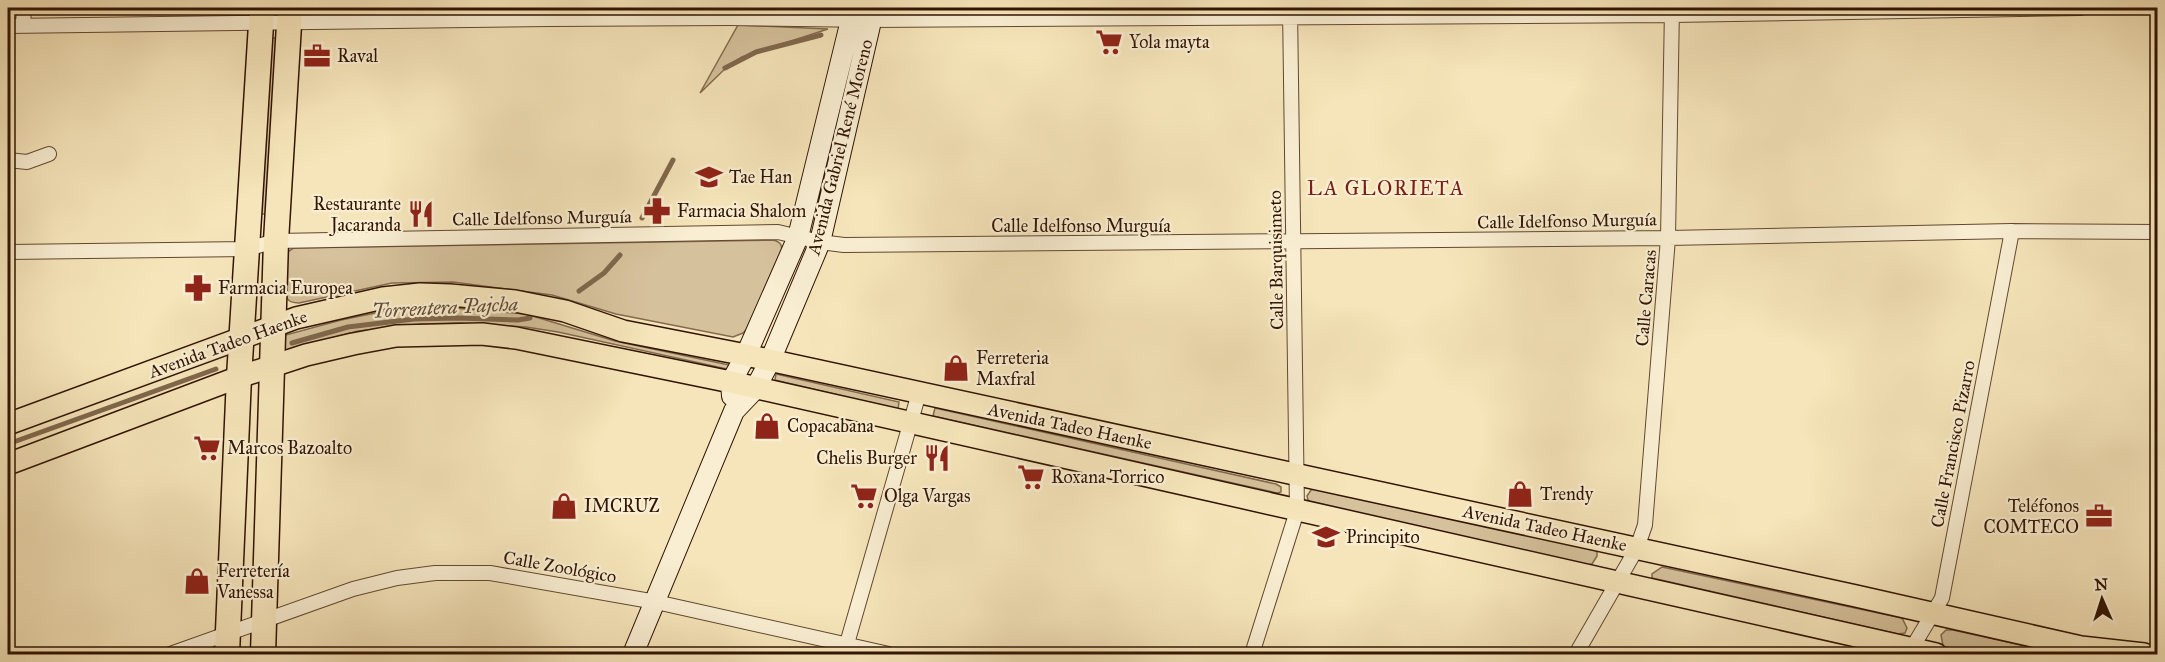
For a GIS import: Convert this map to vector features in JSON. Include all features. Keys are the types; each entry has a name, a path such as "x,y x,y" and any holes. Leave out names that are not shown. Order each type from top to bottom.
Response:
{"highway":[{"path":"227,644 239,377 262,15"},
{"path":"263,654 276,241 289,15"}],"main road":[{"name":"Avenida Tadeo Haenke","path":"8,424 274,326 341,306 420,294 515,301 565,311 623,331 746,355 1297,474 1933,615 2082,647 2144,654"},
{"name":"Avenida Tadeo Haenke","path":"8,464 239,377 306,355 396,336 482,334 542,342 731,382 1909,651 1936,654"}],"street":[{"path":"23,26 24,8"},
{"path":"8,26 262,15 1290,13 2081,8"},
{"name":"Calle Caracas","path":"1576,654 1636,548 1645,525 1668,238 1672,11"},
{"name":"Calle Barquisimeto","path":"1252,654 1297,511 1290,13"},
{"name":"Avenida Gabriel René Moreno","path":"734,411 731,382 746,355 798,237 852,14"},
{"name":"Avenida Gabriel René Moreno","path":"633,654 734,411 755,388 770,361 820,243 872,14"},
{"path":"8,160 27,162 49,154"},
{"name":"Calle Idelfonso Murguía","path":"8,252 247,249 276,241 778,232 820,243 844,245 1668,238 2012,231 2157,232"},
{"name":"Calle Francisco Pizarro","path":"1909,651 1942,598 2012,231"},
{"path":"846,650 919,393"},
{"name":"Calle Zoológico","path":"170,654 227,644 265,620 353,589 397,578 435,573 490,573 656,602 846,650 890,654"}],"shaded area":[{"path":"738,25 828,29 742,57 729,65 700,93"},
{"path":"270,38 277,38 269,214 261,214"},
{"path":"773,240 781,245 782,254 749,327 743,333 733,337 616,314 552,295 453,282 392,283 299,303 288,299 285,289 286,257 294,248"},
{"path":"443,307 526,314 615,341 729,365 727,369 526,327 459,323 422,324 358,331 280,352 282,336 385,311"},
{"path":"776,374 899,402 898,409 775,380"},
{"path":"935,408 1276,484 1281,487 1281,492 1277,493 933,416"},
{"path":"1315,488 1592,548 1597,551 1597,556 1592,564 1587,565 1313,504 1307,496"},
{"path":"1662,567 1902,618 1907,628 1905,633 1898,634 1652,578 1652,574"},
{"path":"1946,630 2062,654 1975,654 1943,646 1941,635"}],"waterway":[{"name":"Torrentera Pajcha","path":"725,68 756,52 821,35"},
{"name":"Torrentera Pajcha","path":"642,218 673,160"},
{"name":"Torrentera Pajcha","path":"579,291 604,273 620,255"},
{"name":"Torrentera Pajcha","path":"292,343 348,327 414,319 518,320 530,318"},
{"name":"Torrentera Pajcha","path":"8,444 216,369"}],"place":[{"name":"Yola mayta","path":"1109,42"},
{"name":"Raval","path":"317,56"},
{"name":"Tae Han","path":"709,177"},
{"name":"Farmacia Shalom","path":"657,211"},
{"name":"Restaurante Jacaranda","path":"421,214"},
{"name":"Farmacia Europea","path":"198,288"},
{"name":"Ferreteria Maxfral","path":"956,368"},
{"name":"Copacabana","path":"767,426"},
{"name":"Marcos Bazoalto","path":"207,448"},
{"name":"Chelis Burger","path":"937,458"},
{"name":"Roxana Torrico","path":"1031,477"},
{"name":"Trendy","path":"1520,494"},
{"name":"Olga Vargas","path":"864,496"},
{"name":"IMCRUZ","path":"564,506"},
{"name":"Teléfonos COMTECO","path":"2099,516"},
{"name":"Principito","path":"1326,537"},
{"name":"Ferretería Vanessa","path":"197,581"}],"district":[{"name":"LA GLORIETA","path":"1386,188"}]}
